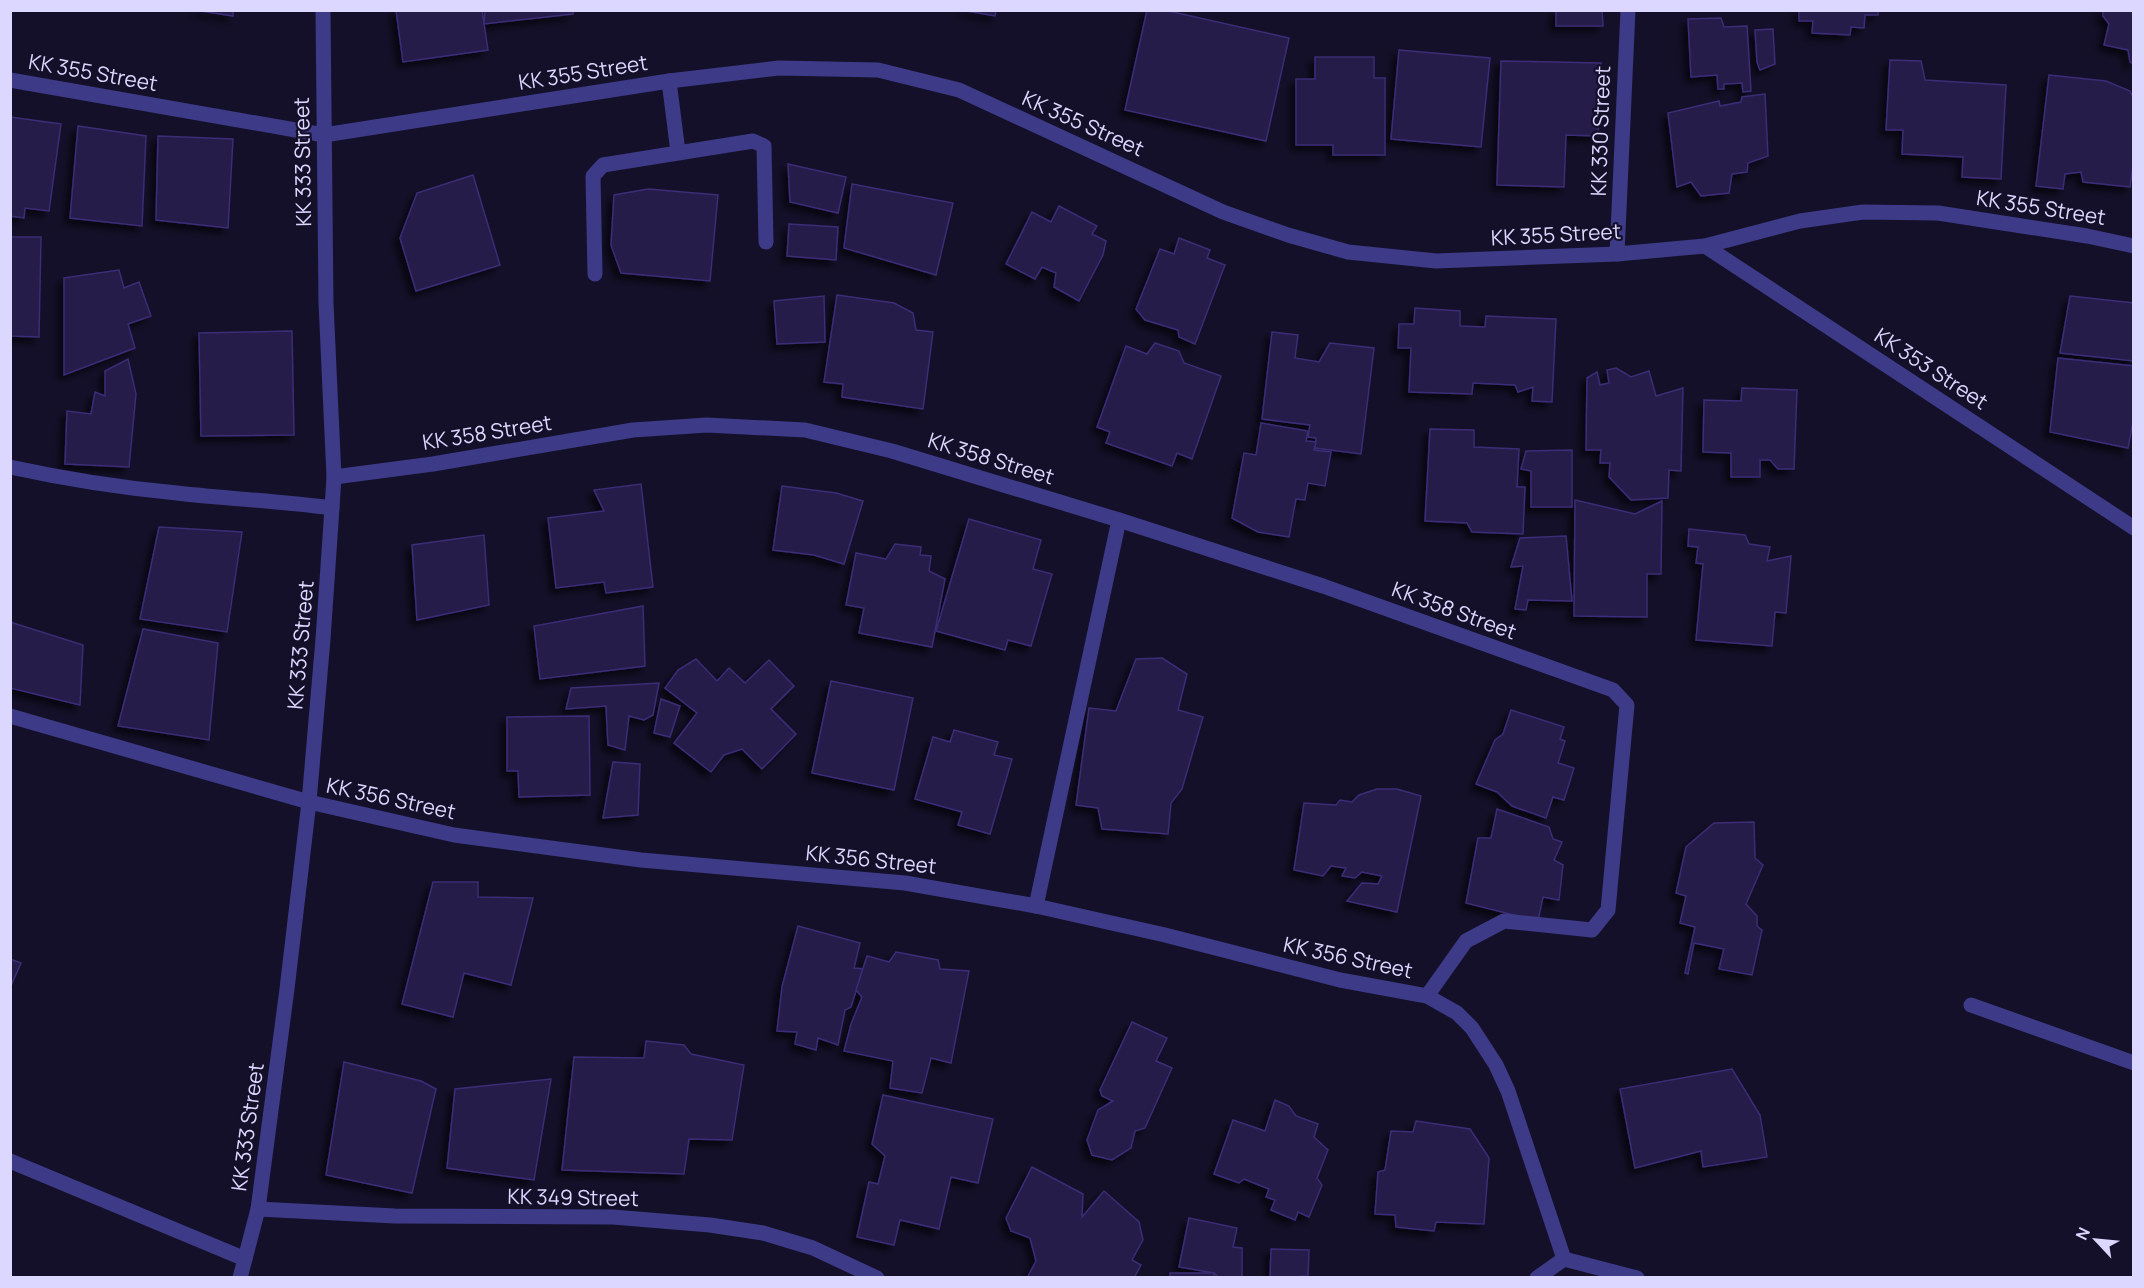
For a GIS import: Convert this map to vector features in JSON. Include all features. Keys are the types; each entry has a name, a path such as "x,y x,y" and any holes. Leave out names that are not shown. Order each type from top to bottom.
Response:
{"street":[{"name":"KK 333 Street","path":"240,1278 258,1209 287,989 309,802 332,508 334,477 326,303 323,10"},
{"name":"KK 330 Street","path":"1617,254 1628,10"},
{"name":"KK 355 Street","path":"10,80 324,135 669,81 779,68 878,70 958,90 1223,212 1288,235 1348,252 1436,261 1617,254 1705,246 1800,221 1863,212 1938,213 2087,236 2133,246"},
{"path":"669,81 678,152"},
{"path":"595,274 593,176 603,165 753,141 764,146 766,242"},
{"name":"KK 353 Street","path":"1705,246 2133,528"},
{"name":"KK 358 Street","path":"334,477 433,464 633,430 707,425 805,430 892,451 1119,520 1323,586 1613,690 1627,705 1608,910 1592,930 1504,921 1466,941 1427,996"},
{"path":"10,466 46,474 177,493 280,501 332,508"},
{"path":"1036,906 1119,520"},
{"name":"KK 356 Street","path":"10,716 309,802 454,835 641,860 905,883 1036,906 1165,935 1340,980 1427,996 1457,1013 1484,1045 1496,1065 1508,1092 1564,1259"},
{"path":"1971,1005 2133,1063"},
{"path":"10,1161 245,1259"},
{"name":"KK 349 Street","path":"258,1209 395,1216 613,1217 710,1226 763,1233 813,1248 878,1278"},
{"path":"1537,1278 1564,1259 1637,1278"}],"building":[{"path":"195,10 233,10 233,16"},
{"path":"396,10 482,10 488,50 403,62"},
{"path":"485,10 573,10 573,14 484,24"},
{"path":"961,10 996,10 995,16"},
{"path":"1147,10 1164,10 1289,38 1266,141 1125,110"},
{"path":"1556,10 1602,10 1603,26 1556,26"},
{"path":"1799,10 1878,10 1878,15 1865,15 1864,28 1851,27 1850,35 1812,33 1813,21 1799,21"},
{"path":"2103,10 2134,10 2134,64 2130,62 2128,50 2104,45 2109,24 2103,16"},
{"path":"1721,18 1724,27 1747,26 1751,91 1743,92 1742,83 1724,84 1724,89 1718,89 1717,75 1691,77 1688,19"},
{"path":"1773,29 1775,64 1760,70 1757,62 1755,30"},
{"path":"1399,50 1490,58 1481,147 1391,139"},
{"path":"1315,57 1374,57 1374,78 1385,78 1385,155 1333,155 1333,145 1296,145 1296,79 1315,79"},
{"path":"1890,60 1921,61 1925,80 2006,85 2001,179 1962,177 1963,157 1902,154 1903,130 1886,130"},
{"path":"1501,61 1601,63 1598,136 1566,135 1564,187 1497,185"},
{"path":"2049,75 2106,81 2130,91 2134,99 2134,158 2130,187 2083,182 2081,172 2065,174 2063,189 2036,186"},
{"path":"1765,94 1768,156 1748,163 1747,172 1732,174 1729,193 1701,196 1691,182 1677,187 1668,113 1719,101 1720,106 1741,102 1742,97"},
{"path":"10,117 61,124 49,211 25,208 24,218 10,216"},
{"path":"78,126 146,136 142,226 70,218"},
{"path":"158,136 233,139 228,228 156,220"},
{"path":"788,164 846,177 838,213 790,202"},
{"path":"473,175 500,265 416,291 400,238 417,193"},
{"path":"852,184 953,203 936,275 844,248"},
{"path":"648,189 718,195 710,281 621,273 611,245 614,195"},
{"path":"1059,206 1097,226 1092,234 1106,241 1103,255 1079,301 1054,287 1056,273 1042,267 1035,279 1006,264 1032,212 1051,222"},
{"path":"789,224 838,227 836,260 787,256"},
{"path":"10,237 41,237 39,337 10,336"},
{"path":"1179,238 1210,250 1207,258 1225,265 1195,344 1179,337 1178,330 1145,320 1136,309 1160,249 1174,254"},
{"path":"119,270 124,288 139,282 151,316 128,324 135,348 64,375 64,278"},
{"path":"837,295 894,303 913,313 916,330 933,332 923,409 842,397 843,384 824,382"},
{"path":"824,296 825,342 777,344 774,301"},
{"path":"2070,296 2134,303 2134,361 2060,353"},
{"path":"1415,308 1460,311 1460,326 1485,327 1486,316 1556,319 1552,402 1532,401 1533,387 1518,392 1515,385 1473,383 1472,394 1409,392 1411,348 1398,348 1399,324 1414,324"},
{"path":"292,331 294,435 201,436 199,333"},
{"path":"1272,332 1298,335 1295,358 1319,362 1330,343 1374,348 1361,454 1315,448 1316,438 1308,437 1310,425 1262,419"},
{"path":"1155,343 1179,351 1184,363 1221,376 1192,459 1177,453 1172,466 1106,443 1110,432 1097,427 1126,346 1147,354"},
{"path":"2058,358 2134,366 2134,417 2128,448 2050,432"},
{"path":"128,359 136,394 129,467 65,464 67,411 91,414 95,392 105,396 105,371"},
{"path":"1616,368 1631,377 1649,371 1656,396 1683,388 1681,471 1669,470 1668,498 1631,500 1609,477 1610,463 1600,463 1601,450 1586,450 1587,378 1597,372 1600,385 1609,383 1607,370"},
{"path":"1742,388 1797,390 1794,469 1778,469 1770,460 1760,460 1760,477 1731,477 1731,453 1703,452 1704,400 1741,401"},
{"path":"1261,423 1308,431 1306,441 1316,442 1314,450 1331,452 1325,486 1308,483 1305,500 1296,499 1289,537 1258,532 1232,518 1244,453 1256,455"},
{"path":"1430,429 1474,430 1474,447 1519,449 1517,487 1525,487 1523,534 1472,532 1467,523 1425,521"},
{"path":"1572,450 1572,507 1531,507 1531,471 1521,469 1526,451"},
{"path":"641,484 653,587 606,593 604,582 556,588 548,518 604,511 594,490"},
{"path":"782,486 836,493 863,501 844,564 814,555 773,550"},
{"path":"1575,500 1635,514 1662,501 1661,574 1647,574 1647,617 1574,616"},
{"path":"969,519 1041,540 1033,569 1052,574 1031,646 1008,640 1005,650 936,631"},
{"path":"159,527 242,532 227,632 140,619"},
{"path":"1689,529 1745,535 1749,544 1770,547 1767,561 1791,556 1786,613 1775,612 1772,646 1696,640 1703,564 1696,563 1698,547 1688,546"},
{"path":"484,535 489,605 417,620 412,545"},
{"path":"1566,536 1572,601 1528,600 1526,610 1515,609 1523,566 1511,567 1520,538"},
{"path":"895,544 921,547 920,555 931,556 929,571 945,579 932,647 859,633 864,608 846,605 856,553 886,559"},
{"path":"643,606 645,666 540,679 534,626"},
{"path":"10,622 83,645 80,705 10,688"},
{"path":"143,629 218,643 209,740 118,726"},
{"path":"1162,658 1187,674 1178,710 1203,717 1182,789 1171,803 1168,834 1102,829 1098,808 1076,805 1089,708 1116,711 1136,659"},
{"path":"696,659 717,681 729,668 745,683 769,660 794,686 771,709 796,734 762,769 742,749 724,755 711,772 674,743 697,713 665,688 678,670"},
{"path":"831,681 913,698 894,790 812,773"},
{"path":"659,683 653,715 644,720 629,716 625,750 608,745 606,706 566,709 571,688"},
{"path":"661,699 680,706 670,737 654,733"},
{"path":"1511,710 1564,727 1560,739 1565,741 1558,763 1574,768 1564,800 1553,797 1546,818 1512,806 1497,792 1476,784 1495,740 1503,734"},
{"path":"589,716 590,795 519,797 518,771 507,771 507,717"},
{"path":"954,730 998,742 994,755 1012,759 990,834 958,825 962,812 915,799 933,737 950,742"},
{"path":"613,762 640,764 638,815 603,818"},
{"path":"1377,789 1397,789 1421,796 1397,912 1347,901 1362,883 1378,884 1382,876 1362,872 1355,878 1342,876 1346,868 1331,866 1323,876 1294,870 1304,803 1336,805 1340,800 1352,802 1359,795"},
{"path":"1497,809 1549,827 1553,839 1562,842 1554,860 1563,865 1559,900 1543,897 1538,921 1466,903 1478,838 1491,838"},
{"path":"1754,822 1755,858 1763,865 1746,904 1757,916 1757,926 1762,930 1752,975 1719,969 1724,949 1694,943 1688,974 1685,973 1695,927 1680,923 1686,896 1676,893 1686,847 1714,823"},
{"path":"433,882 478,882 478,897 533,898 511,985 464,973 453,1017 402,1004"},
{"path":"798,926 860,943 854,968 863,969 851,1007 845,1010 838,1045 818,1038 816,1050 795,1044 797,1032 777,1031 782,987"},
{"path":"896,952 938,960 940,969 969,971 951,1063 931,1058 922,1093 890,1088 893,1061 844,1051 851,1024 862,997 856,990 867,956 889,962"},
{"path":"10,959 21,963 10,988"},
{"path":"1132,1022 1167,1038 1156,1061 1172,1068 1145,1128 1135,1131 1131,1148 1112,1160 1092,1155 1087,1140 1098,1110 1113,1101 1102,1096 1100,1090"},
{"path":"646,1041 684,1045 691,1054 744,1065 732,1140 689,1139 684,1174 562,1170 574,1057 644,1058"},
{"path":"344,1062 421,1081 436,1089 412,1193 326,1175"},
{"path":"1732,1069 1760,1115 1767,1157 1703,1167 1701,1151 1635,1168 1620,1089"},
{"path":"551,1079 534,1180 447,1168 455,1089"},
{"path":"883,1095 993,1119 978,1183 951,1177 939,1229 900,1220 894,1245 857,1237 869,1182 878,1184 885,1156 872,1144"},
{"path":"1275,1100 1289,1106 1296,1116 1318,1124 1314,1137 1328,1150 1317,1178 1322,1185 1309,1217 1298,1212 1295,1220 1271,1210 1275,1200 1266,1197 1269,1189 1244,1179 1239,1183 1214,1174 1233,1120 1265,1131"},
{"path":"1416,1121 1470,1129 1489,1158 1484,1224 1436,1222 1434,1231 1396,1227 1395,1215 1375,1214 1378,1172 1385,1170 1391,1131 1413,1132"},
{"path":"1032,1167 1083,1194 1082,1217 1104,1191 1139,1222 1143,1240 1132,1260 1141,1265 1134,1278 1027,1278 1036,1261 1030,1238 1011,1231 1006,1218"},
{"path":"1189,1218 1237,1228 1233,1247 1242,1248 1242,1278 1219,1278 1214,1273 1179,1267"},
{"path":"1271,1249 1309,1250 1308,1276 1270,1278"},
{"path":"1170,1273 1214,1273 1214,1278 1170,1278"}]}
